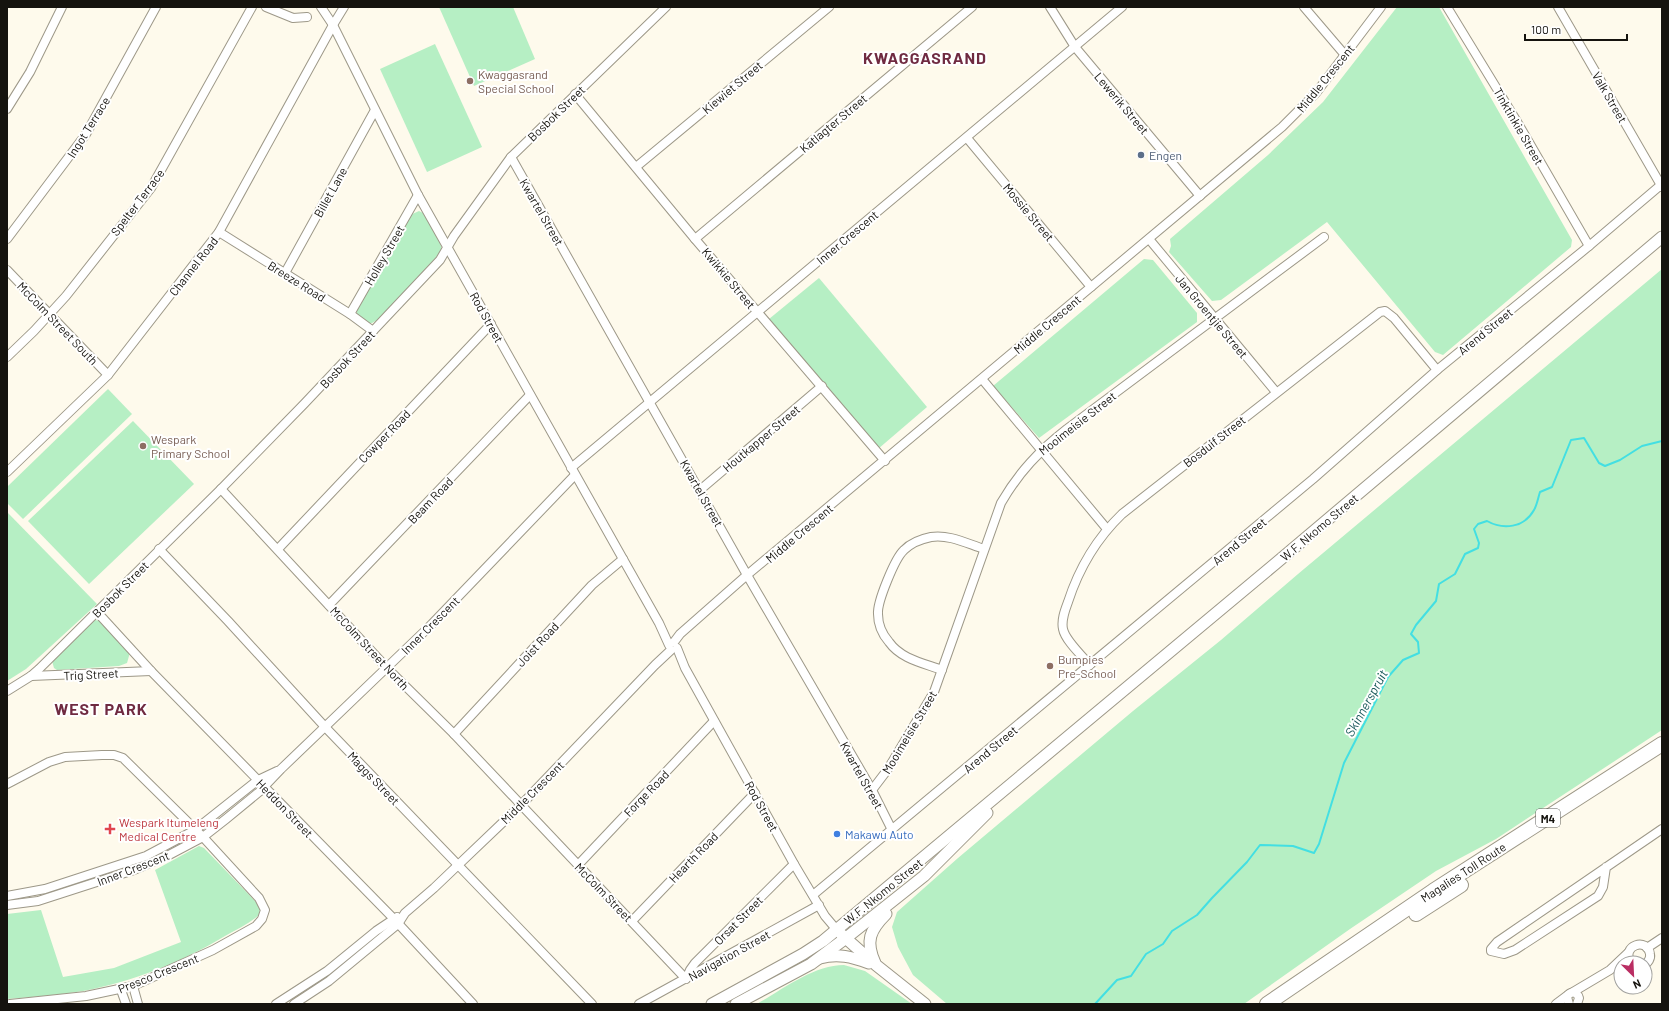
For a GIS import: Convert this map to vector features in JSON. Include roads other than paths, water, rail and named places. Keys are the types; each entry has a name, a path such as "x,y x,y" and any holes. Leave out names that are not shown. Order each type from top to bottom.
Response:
{"highway":[{"name":"Magalies Toll Route","path":"1267,1004 1433,891 1662,744"},
{"name":"Magalies Toll Route","path":"1282,1004 1662,754"}],"main road":[{"name":"W.F. Nkomo Street","path":"712,1004 803,954 836,930 1041,760 1662,237"},
{"name":"W.F. Nkomo Street","path":"1597,293 1662,243"},
{"name":"W.F. Nkomo Street","path":"736,1004 790,976 816,959 846,938 924,876 1041,760"},
{"path":"876,965 870,949 872,930 875,925 924,876"},
{"name":"Rod Street","path":"836,930 876,965 925,1004"},
{"path":"816,959 827,956 846,956 876,965"}],"street":[{"path":"7,109 30,72 62,7"},
{"name":"Ingot Terrace","path":"7,239 86,134 156,7"},
{"name":"Spelter Terrace","path":"7,357 50,314 151,188 252,7"},
{"path":"266,7 293,18 307,17"},
{"name":"Rod Street","path":"321,7 333,25 418,195 447,248 673,646 794,864 836,930"},
{"name":"Channel Road","path":"7,472 108,375 219,232 344,7"},
{"name":"Bosbok Street","path":"7,692 31,676 221,489 440,260 492,181 511,157 666,7"},
{"name":"Kiewiet Street","path":"636,167 829,7"},
{"name":"Katlagter Street","path":"696,239 972,7"},
{"name":"Lewerik Street","path":"1050,7 1075,47 1200,196"},
{"name":"Inner Crescent","path":"7,905 38,901 134,870 169,855 203,837 265,787 281,769 326,728 430,627 573,471 650,403 1122,7"},
{"path":"1304,7 1344,54"},
{"name":"Middle Crescent","path":"294,1004 329,981 458,865 521,805 673,646 693,623 747,575 1282,127 1316,93 1381,7"},
{"name":"Tinktinkie Street","path":"1447,7 1516,120 1589,246"},
{"name":"Valk Street","path":"1558,7 1662,185"},
{"name":"Kwikkie Street","path":"575,94 885,461"},
{"name":"Billet Lane","path":"284,273 375,110"},
{"name":"Mossie Street","path":"967,138 1090,287"},
{"name":"Kwartel Street","path":"511,157 747,575 872,790 892,830"},
{"name":"Arend Street","path":"813,895 1307,484 1437,370 1662,185"},
{"name":"Holley Street","path":"350,314 418,195"},
{"name":"Breeze Road","path":"219,232 350,314 373,331"},
{"name":"Mooimeisie Street","path":"872,790 888,770 934,692 1001,503 1017,478 1042,450 1214,318 1324,237"},
{"name":"Jan Groentjie Street","path":"1148,239 1276,392"},
{"name":"McColm Street South","path":"7,270 108,375"},
{"name":"Bosduif Street","path":"1090,665 1066,636 1062,621 1074,583 1086,559 1107,529 1122,514 1380,312 1385,311 1394,318 1437,370"},
{"name":"Cowper Road","path":"278,549 491,324"},
{"path":"982,379 1107,529"},
{"name":"Houtkapper Street","path":"700,490 822,386"},
{"name":"Beam Road","path":"329,605 530,395"},
{"name":"McColm Street North","path":"221,489 387,668 454,734 521,805"},
{"path":"942,670 906,657 895,650 886,639 880,628 878,614 879,604 898,558 904,549 916,542 932,537 942,537 984,549"},
{"name":"Maggs Street","path":"159,549 228,621 326,728 592,1004"},
{"name":"Joist Road","path":"454,734 592,585 623,559"},
{"name":"Heddon Street","path":"97,612 151,671 395,921 473,1004"},
{"name":"Trig Street","path":"31,676 151,671"},
{"name":"Forge Road","path":"578,865 714,721"},
{"path":"7,784 49,762 61,758 102,754 118,756 128,761 203,837"},
{"name":"Inner Crescent","path":"7,896 45,889 126,864 165,847 195,830 258,780 281,769"},
{"name":"Hearth Road","path":"632,921 755,793"},
{"name":"McColm Street","path":"521,805 686,979"},
{"path":"1606,867 1603,886 1598,896 1515,950 1504,954 1491,951 1491,948 1496,942 1606,867 1662,829"},
{"name":"Presco Crescent","path":"10,1004 86,996 121,990 213,950 256,926 262,919 265,910 259,898 203,837"},
{"name":"Orsat Street","path":"686,979 695,963 794,864"},
{"name":"Navigation Street","path":"639,1004 819,905"},
{"path":"376,931 382,920 384,910"},
{"name":"Middle Crescent","path":"276,1004 327,971 376,931 395,921"},
{"path":"1648,948 1662,938"},
{"path":"1556,1004 1610,970 1628,953 1632,947 1638,944 1648,948"},
{"path":"1648,948 1650,955"},
{"path":"1578,1002 1591,982"},
{"path":"133,986 138,1004"},
{"path":"121,990 126,1004"},
{"path":"1570,994 1577,994 1578,1002"},
{"path":"1569,1004 1566,999 1570,994"}],"waterway":[{"name":"Skinnerspruit","path":"1095,1004 1117,980 1131,976 1146,954 1163,944 1172,931 1197,915 1247,862 1260,845 1293,846 1314,853 1319,844 1344,763 1388,677 1403,660 1419,653 1418,642 1411,634 1416,625 1436,601 1439,584 1455,574 1465,554 1478,548 1479,543 1474,529 1478,524 1487,521 1500,526 1513,526 1525,521 1535,508 1540,492 1552,487 1571,440 1584,438 1599,463 1605,466 1620,460 1642,446 1662,441"}],"place":[{"name":"Kwaggasrand Special School","path":"470,81"},
{"name":"Engen","path":"1141,155"},
{"name":"Wespark Primary School","path":"143,446"},
{"name":"Bumpies Pre-School","path":"1050,666"},
{"name":"Wespark Itumeleng Medical Centre","path":"110,829"},
{"name":"Makawu Auto","path":"837,834"}],"district":[{"name":"KWAGGASRAND","path":"925,57"},
{"name":"WEST PARK","path":"101,708"}]}
